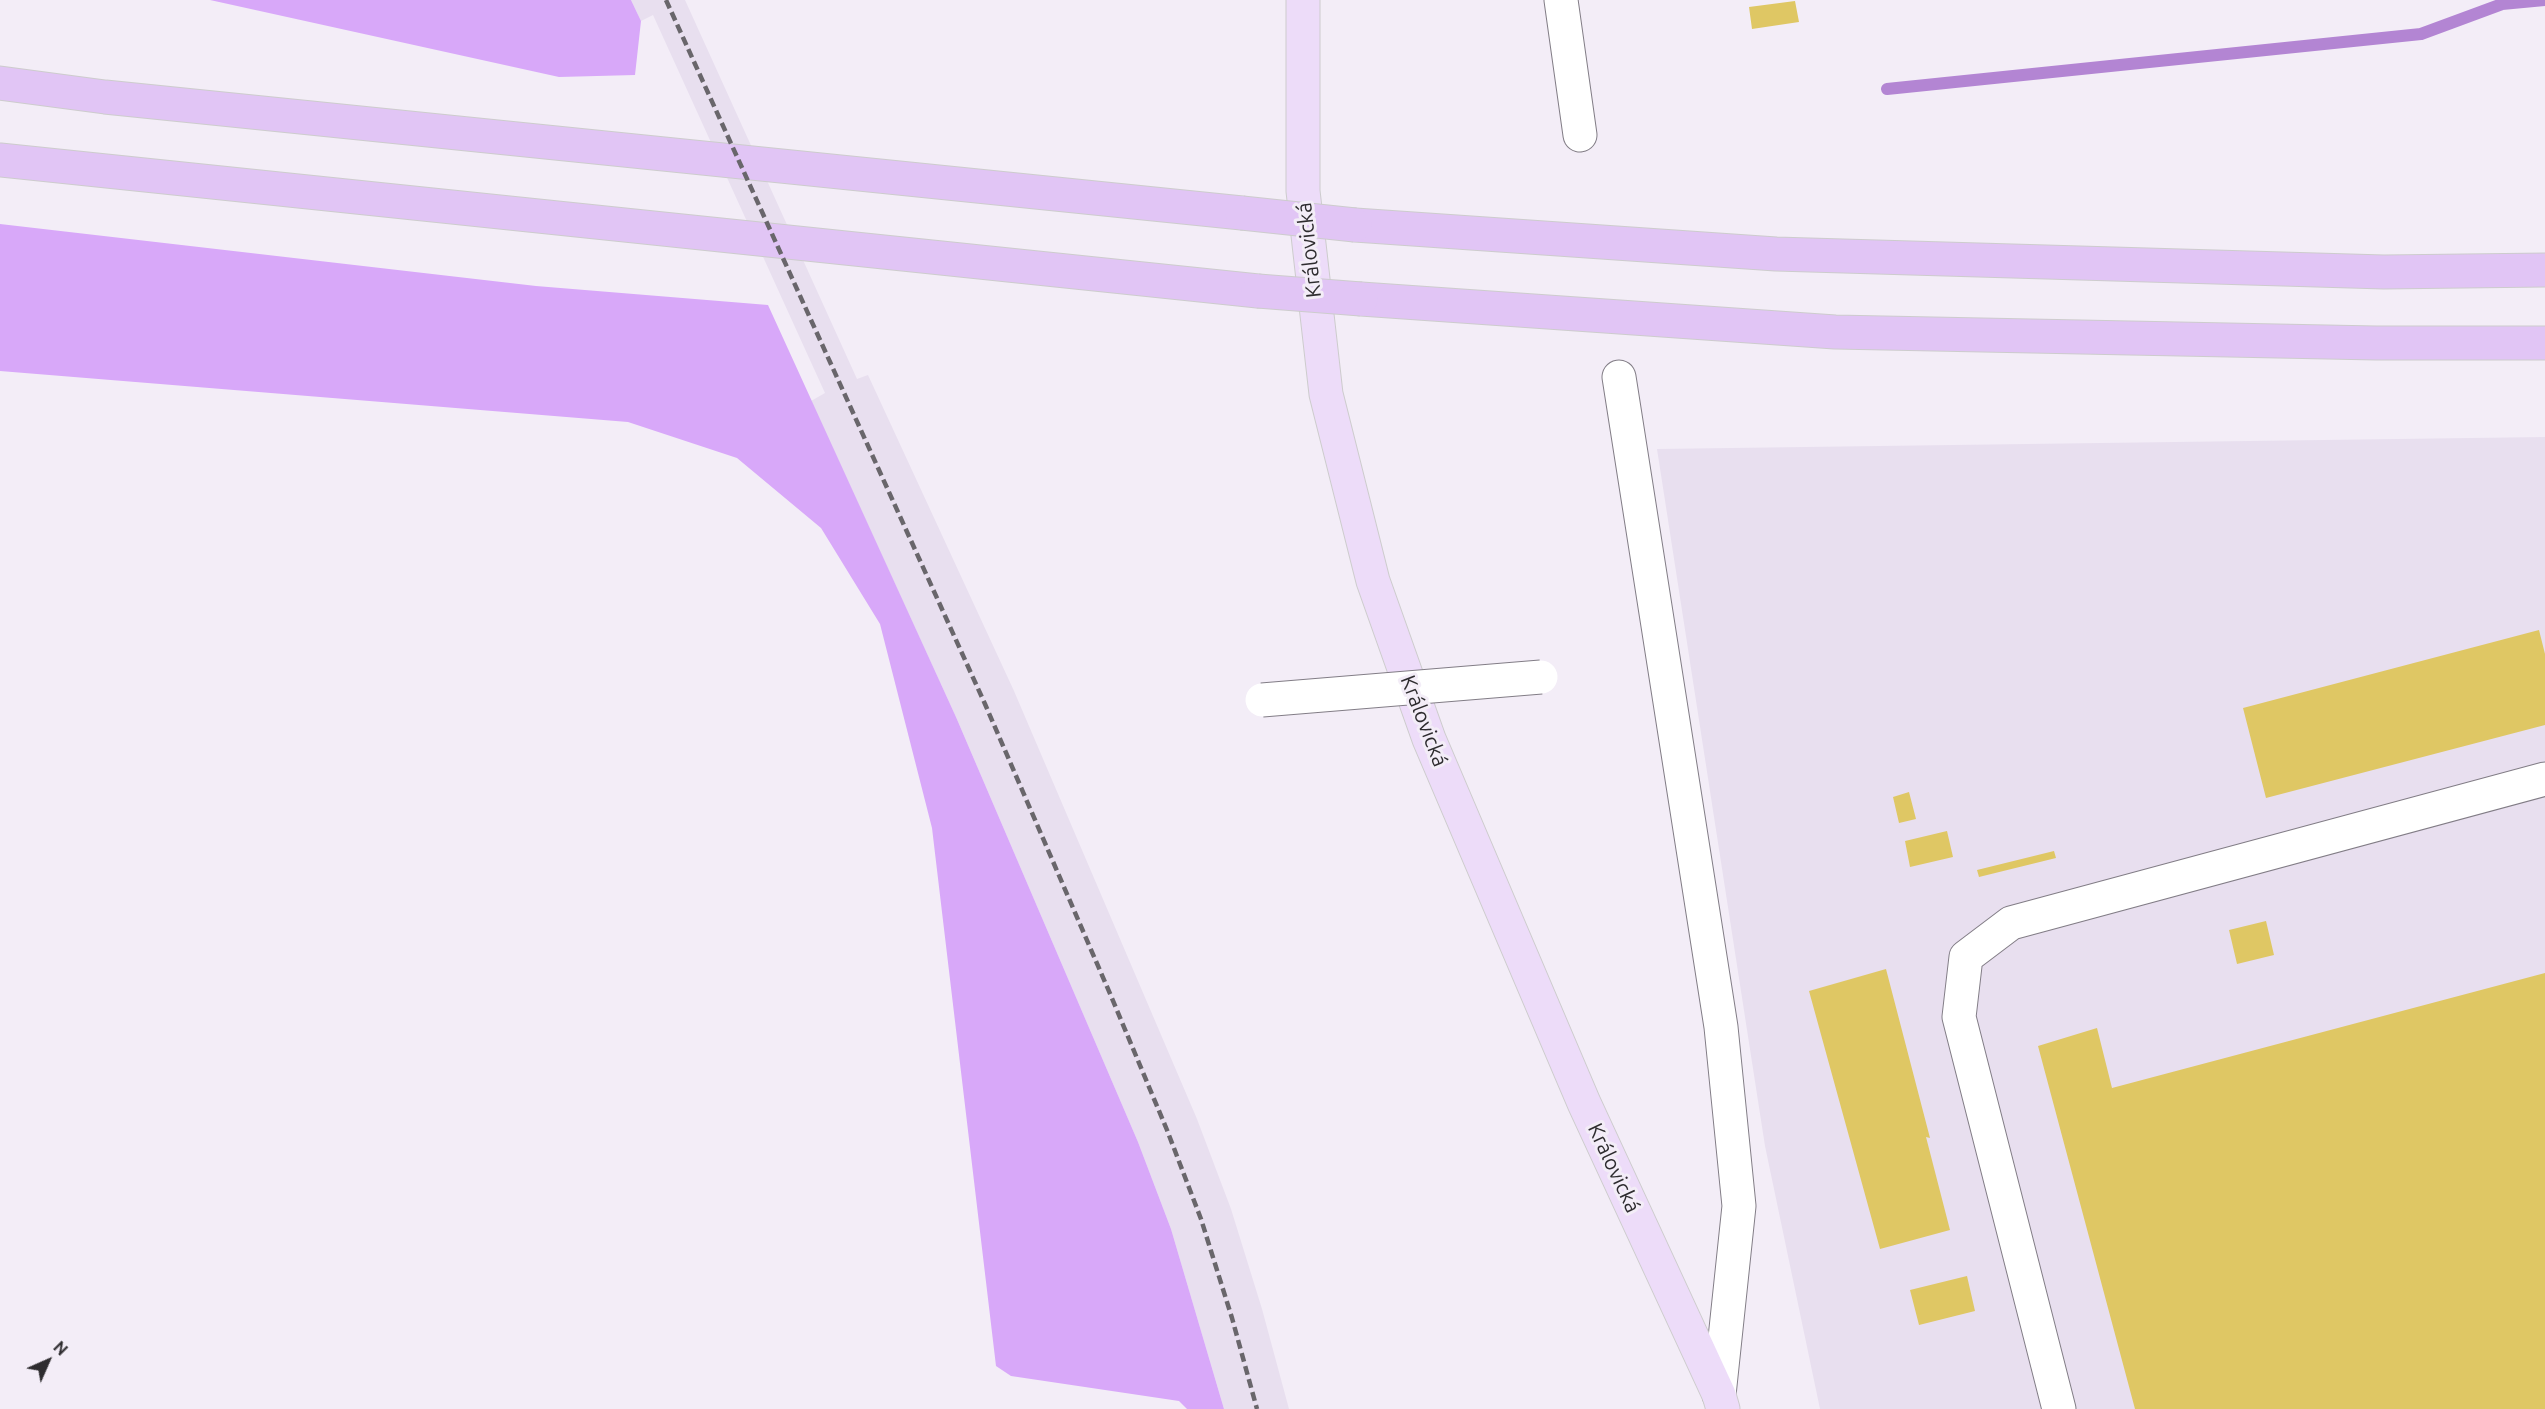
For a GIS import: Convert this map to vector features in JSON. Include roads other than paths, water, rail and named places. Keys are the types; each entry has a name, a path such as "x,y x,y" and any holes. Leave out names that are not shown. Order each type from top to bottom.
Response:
{"highway":[{"path":"0,83 105,97 1354,225 1776,254 2384,272 2545,270"},
{"path":"0,159 1258,291 1361,299 1835,332 2376,343 2545,343"}],"main road":[{"name":"Královická","path":"1303,0 1303,191 1326,394 1373,581 1429,740 1584,1103 1721,1402"}],"street":[{"path":"1561,0 1580,135"},
{"name":"Královická","path":"1619,377 1721,1027 1739,1206 1721,1402"},
{"path":"1262,700 1541,677"},
{"path":"2059,1409 1959,1017 1966,957 2011,923 2545,779"}],"waterway":[{"path":"1887,89 2421,34 2502,4 2545,0"}],"railway":[{"path":"666,0 985,704 1111,996 1201,1219 1257,1409"}]}
